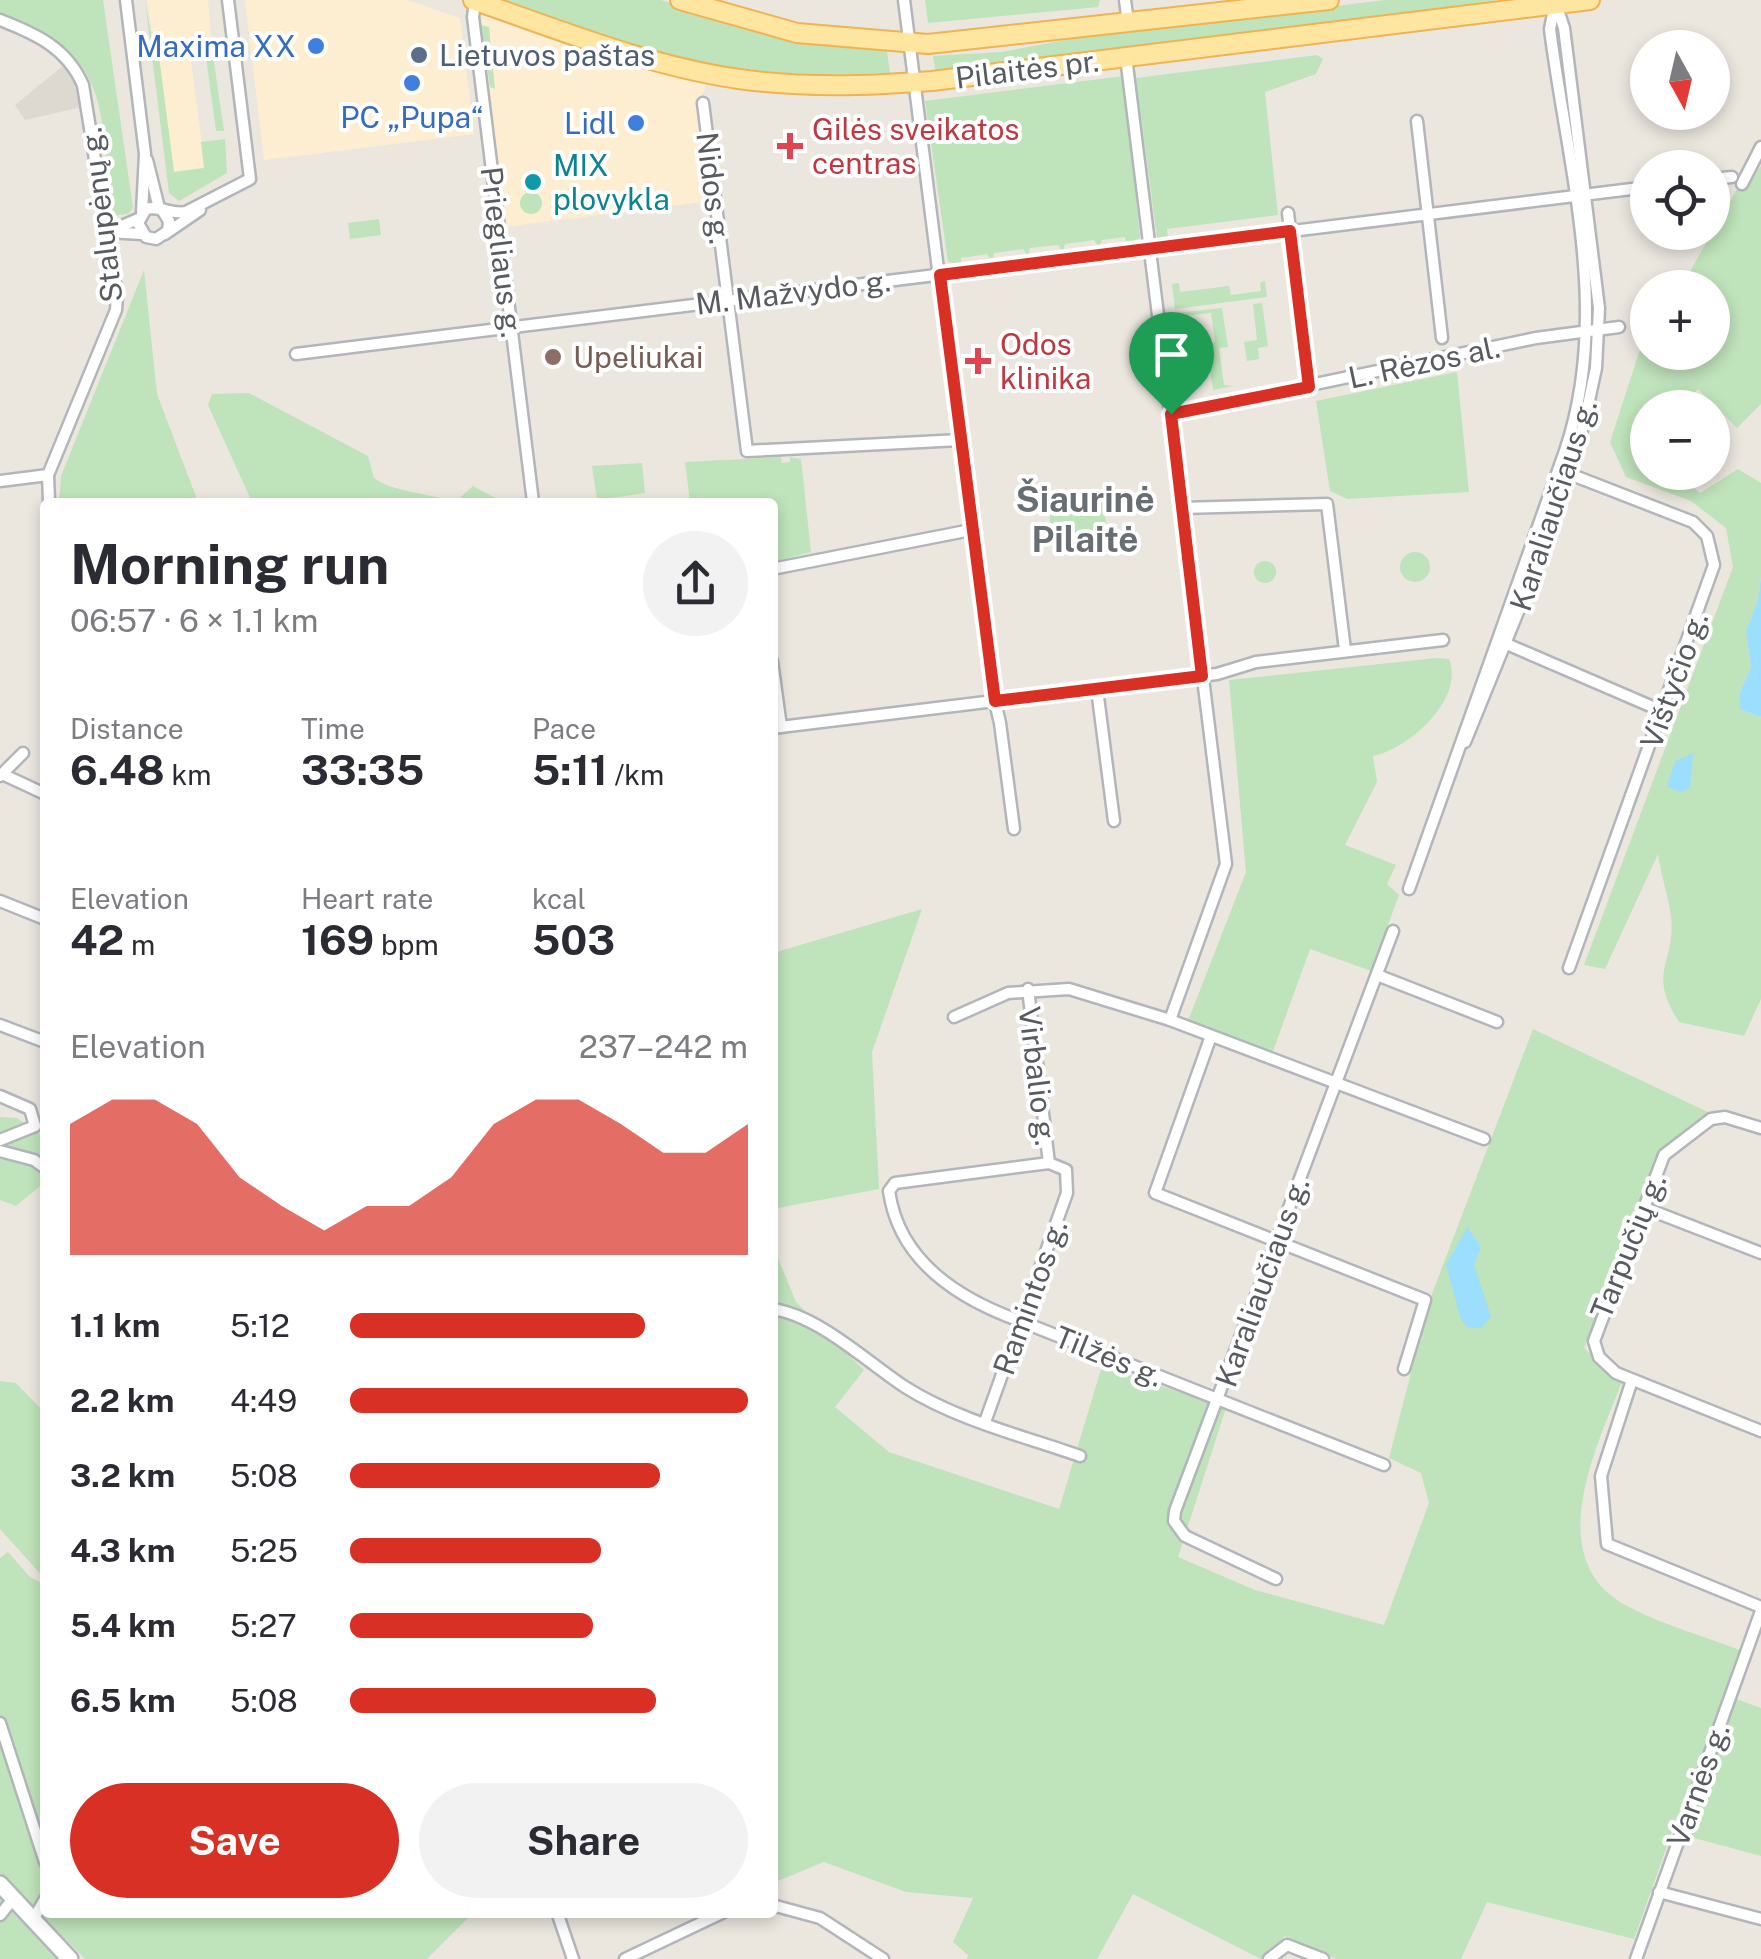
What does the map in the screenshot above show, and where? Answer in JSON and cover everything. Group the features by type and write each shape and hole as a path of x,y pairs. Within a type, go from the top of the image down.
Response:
{"main road":[{"name":"Pilaitės pr.","path":"474,0 636,56 710,74 821,86 915,82 1590,0"},
{"name":"Pilaitės pr.","path":"680,0 797,33 909,44 1329,0"},
{"path":"0,1884 70,1959"}],"street":[{"path":"126,0 145,154 160,209 169,221 165,234"},
{"path":"107,232 142,234 151,239 165,234 250,179 228,0"},
{"name":"Priegliaus g.","path":"474,0 533,498"},
{"path":"904,0 971,530 1014,830"},
{"path":"1125,0 1128,24"},
{"name":"Karaliaučiaus g.","path":"1409,889 1567,474 1589,405 1594,329 1564,28 1555,2"},
{"name":"Stalupėnų g.","path":"0,20 51,43 78,74 86,97 116,310 48,474 49,498"},
{"path":"1126,57 1226,869 1170,1020"},
{"name":"Nidos g.","path":"703,103 747,452 960,440"},
{"path":"1417,122 1442,338"},
{"path":"1730,181 1737,181 1761,147"},
{"path":"142,234 145,154"},
{"name":"M. Mažvydo g.","path":"296,354 1630,190"},
{"path":"107,232 160,209 174,214 204,206"},
{"path":"1288,213 1309,387"},
{"name":"L. Rėzos al.","path":"1171,414 1618,327"},
{"name":"Karaliaučiaus g.","path":"1502,642 1577,416 1594,329"},
{"path":"0,481 48,474"},
{"name":"Vištyčio g.","path":"1567,474 1693,522 1711,545 1712,575 1569,968"},
{"path":"1182,508 1321,501 1329,506 1345,650"},
{"path":"778,568 971,530"},
{"path":"778,727 1202,676 1345,650 1443,640"},
{"path":"1502,642 1662,711"},
{"path":"1096,688 1114,821"},
{"path":"24,753 1,775 40,792"},
{"path":"0,901 40,917"},
{"name":"Karaliaučiaus g.","path":"1276,1578 1185,1536 1174,1520 1393,931"},
{"path":"1377,975 1497,1022"},
{"path":"954,1017 988,999 1028,988 1069,990 1170,1020 1484,1139"},
{"name":"Virbalio g.","path":"1028,988 1049,1162"},
{"path":"0,1026 40,1040"},
{"path":"1211,1036 1154,1193 1426,1300 1404,1370"},
{"path":"0,1096 30,1108 40,1126 0,1140"},
{"name":"Tarpučių g.","path":"1632,1380 1606,1366 1599,1357 1594,1333 1664,1154 1699,1127 1725,1117 1761,1128"},
{"path":"0,1151 40,1164"},
{"name":"Ramintos g.","path":"985,1422 1067,1193 1066,1170 1049,1162"},
{"name":"Tilžės g.","path":"1049,1162 891,1187 892,1208 906,1241 948,1287 976,1305 1384,1465"},
{"path":"1645,1208 1761,1253"},
{"path":"778,1310 802,1316 827,1335 869,1357 905,1387 985,1422 1080,1456"},
{"path":"1761,1431 1632,1380 1601,1476 1607,1544 1761,1609"},
{"name":"Varnės g.","path":"1636,1959 1761,1609"},
{"path":"0,1723 40,1847"},
{"path":"1659,1892 1761,1919"},
{"path":"0,1915 12,1899"},
{"path":"32,1920 40,1906"},
{"path":"778,1907 820,1918 882,1959"},
{"path":"560,1918 573,1959"},
{"path":"625,1959 711,1918"},
{"path":"1269,1959 1287,1944 1323,1959"}],"shaded area":[{"path":"147,0 208,0 212,49 190,53 205,168 174,172"},
{"path":"245,0 407,0 460,18 474,134 264,160"},
{"path":"494,14 708,80 699,103 711,201 505,227 479,27 484,16"},
{"path":"64,65 75,79 82,107 25,120 15,105"}],"green space":[{"path":"0,0 103,0 133,208 128,214 113,216 101,116 83,68 65,48 38,30 0,14"},
{"path":"145,0 155,56 159,56 174,172 204,168 201,142 225,139 227,173 179,201 169,193"},
{"path":"496,0 661,0 770,33 887,51 890,73 782,76 699,65"},
{"path":"925,0 1100,0 1098,7 928,23"},
{"path":"1385,0 1496,0 1401,16 936,74 933,56 1002,52 1087,36"},
{"path":"481,25 489,27 495,89 490,87"},
{"path":"212,49 224,131 216,131 205,50"},
{"path":"1317,55 1323,59 1316,74 1265,92 1278,215 1167,229 1168,238 1157,238 1136,78"},
{"path":"1124,76 1140,238 1126,244 1125,237 1102,240 1099,247 1094,240 1065,244 1063,252 1058,245 1030,248 1028,256 1023,249 994,253 992,261 987,254 961,258 961,264 948,262 925,101"},
{"path":"1761,166 1761,404 1737,428 1730,421 1730,390 1630,390 1630,478 1626,477 1610,442 1633,370 1730,370 1730,270 1691,270 1702,250 1730,250 1730,201 1737,189 1744,190"},
{"path":"531,192 539,195 539,211 531,214 523,211 520,203 523,195"},
{"path":"379,219 381,235 350,239 348,223"},
{"path":"144,270 157,394 196,498 59,498 61,476"},
{"path":"1265,281 1267,297 1175,309 1172,284 1179,283 1180,292 1229,286 1231,295 1261,291 1260,282"},
{"path":"1262,303 1268,346 1258,348 1259,359 1247,361 1244,342 1257,340 1253,304"},
{"path":"1222,308 1228,347 1219,348 1224,385 1233,386 1213,390 1206,344 1215,342 1211,313 1183,316 1184,327 1178,328 1176,313"},
{"path":"1457,372 1469,492 1347,499 1330,491 1316,401"},
{"path":"249,393 368,456 374,478 382,483 439,498 250,498 208,405 212,394"},
{"path":"781,457 782,463 790,462 790,457 801,459 811,552 778,561 778,498 690,498 685,462"},
{"path":"642,463 645,493 597,498 592,466"},
{"path":"1738,469 1761,483 1761,576 1758,600 1746,631 1751,667 1740,692 1739,709 1761,717 1761,999 1744,1036 1679,1022 1669,1005 1663,979 1671,916 1658,854 1605,969 1584,965 1733,567 1726,528 1691,501 1661,490 1730,490 1730,474"},
{"path":"473,486 496,498 460,498"},
{"path":"1095,496 1102,500 1107,528 1075,535 1050,522 1050,504 1056,500"},
{"path":"1415,552 1426,556 1430,567 1426,578 1415,582 1404,578 1400,567 1404,556"},
{"path":"1261,561 1269,561 1276,572 1269,583 1261,583 1254,576 1254,568"},
{"path":"1449,659 1449,690 1417,733 1373,756 1377,782 1345,845 1396,865 1387,884 1399,895 1371,971 1310,949 1272,1054 1188,1021 1246,872 1229,680"},
{"path":"922,909 872,1052 879,1189 778,1208 778,952"},
{"path":"1533,1029 1712,1114 1660,1154 1584,1348 1622,1382 1590,1469 1582,1501 1581,1532 1586,1561 1601,1586 1627,1606 1750,1654 1736,1699 1761,1708 1761,1856 1672,1832 1634,1939 1487,1902 1461,1959 1336,1959 1285,1936 1261,1959 1133,1894 1097,1959 967,1959 968,1955 953,1942 973,1898 906,1892 824,1862 778,1881 778,1258 796,1302 864,1370 835,1407 889,1452 1059,1509 1102,1366 1226,1408 1178,1557 1255,1590 1384,1625 1429,1503 1421,1473 1389,1458 1430,1299"},
{"path":"0,1117 17,1118 40,1134 40,1186 16,1206 0,1200"},
{"path":"0,1381 16,1383 40,1408 40,1573 0,1529"},
{"path":"8,1552 30,1577 40,1582 40,1913 0,1873 0,1558"},
{"path":"0,1897 58,1959 0,1959"},
{"path":"44,1918 468,1918 427,1959 85,1959"}],"water":[{"path":"1761,576 1761,717 1739,709 1740,692 1751,667 1746,631 1758,600"},
{"path":"1693,753 1690,787 1682,792 1667,787 1675,761"},
{"path":"1467,1227 1481,1247 1474,1265 1491,1317 1481,1328 1467,1327 1461,1320 1446,1265"}],"place":[{"name":"Maxima XX","path":"316,46"},
{"name":"Lietuvos paštas","path":"419,55"},
{"name":"PC „Pupa“","path":"412,83"},
{"name":"Lidl","path":"636,123"},
{"name":"Gilės sveikatos centras","path":"790,146"},
{"name":"MIX plovykla","path":"533,182"},
{"name":"Upeliukai","path":"553,357"},
{"name":"Odos klinika","path":"978,361"}],"district":[{"name":"Šiaurinė Pilaitė","path":"1085,519"}],"route":[{"path":"1290,231 1309,387 1171,414 1202,676 995,701 940,275 1290,231"}]}
